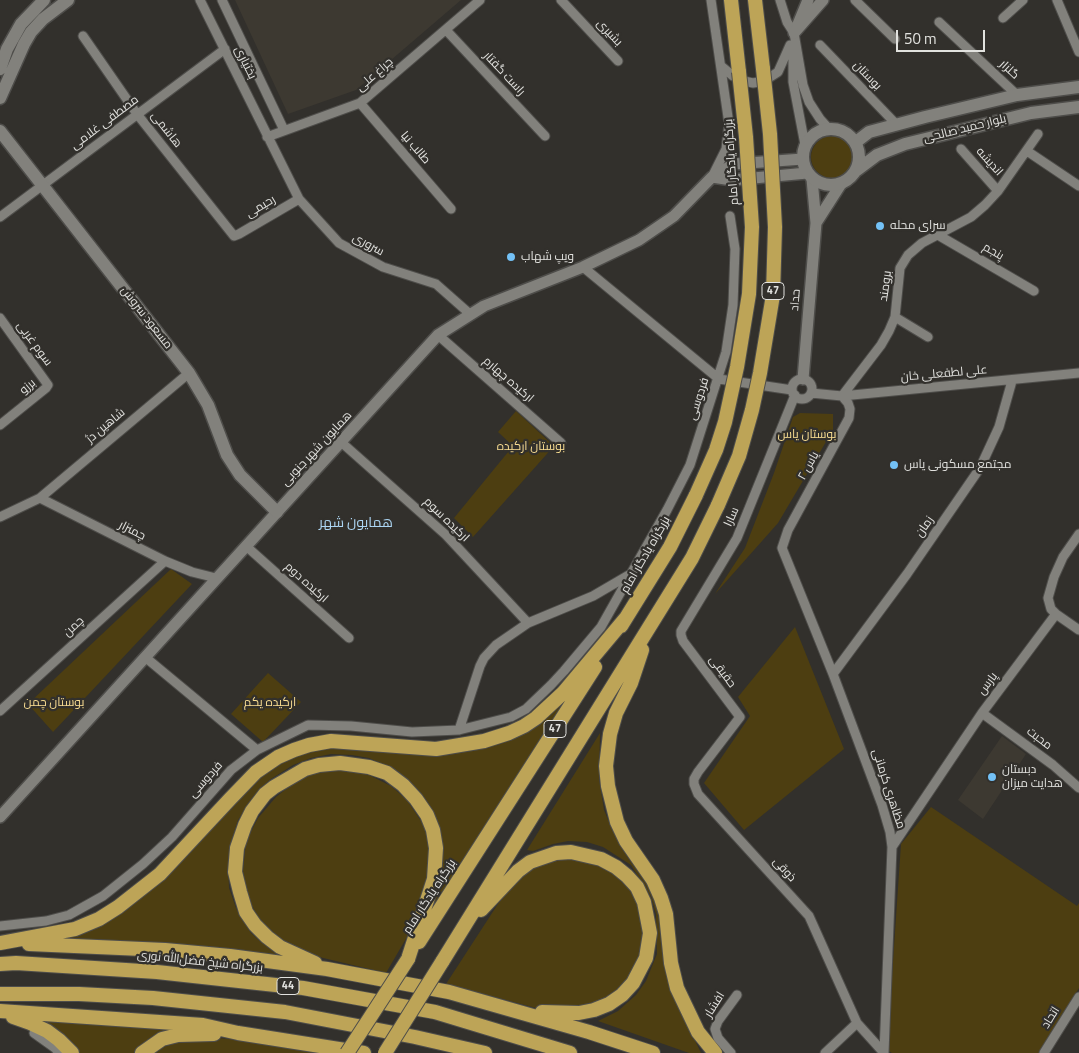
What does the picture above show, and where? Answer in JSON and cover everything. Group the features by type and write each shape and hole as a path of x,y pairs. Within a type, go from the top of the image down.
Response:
{"highway":[{"name":"بزرگراه یادگار امام","path":"347,1053 670,547 716,450 726,422 749,294 752,227 746,137 731,0"},
{"name":"47","path":"385,1053 692,558 739,456 760,373 773,295 776,227 770,134 755,0"},
{"path":"0,944 74,929 99,919 118,907 160,874 256,772 278,757 294,750 331,741 436,749 484,741 524,726 536,718 562,693 625,619"},
{"path":"649,628 631,682 616,714 610,734 606,766 608,786 617,822 626,841 662,898 666,914 671,963 677,988 698,1032 715,1053"},
{"path":"326,969 280,947 255,925 246,912 236,872 237,848 245,825 265,794 294,774 319,765 355,764 387,774 409,792 427,816 433,830 436,864 429,898 408,959"},
{"path":"462,931 518,871 530,862 556,853 571,852 601,859 616,866 637,887 649,918 649,947 638,975 622,996 609,1004 579,1013 515,1011"},
{"path":"0,944 165,950 230,956 326,969 449,992 589,1032 653,1053"},
{"name":"بزرگراه شیخ فضل‌الله نوری","path":"0,964 16,963 157,972 302,988 435,1012 570,1053"},
{"name":"44","path":"0,994 79,994 153,998 286,1012 485,1053"},
{"path":"0,1012 203,1025 238,1033 364,1053"},
{"path":"0,1012 47,1031 72,1053"},
{"path":"142,1053 162,1039 178,1035 238,1033"}],"main road":[{"path":"0,98 31,32 43,19 68,0"},
{"path":"0,69 7,49 21,24 42,2"},
{"name":"بلوار حمید صالحی","path":"856,142 869,132 896,124 1017,95 1079,88"},
{"name":"بلوار حمید صالحی","path":"857,170 877,155 905,144 1031,113 1079,107"},
{"path":"829,129 844,132 856,142 860,155 857,170 853,176 840,184 826,185 810,176 803,159 806,145 815,133 829,129"},
{"name":"مسعود سروش","path":"0,131 189,373 208,405 227,454 240,475 277,512"}],"street":[{"name":"بختیاری","path":"200,0 267,137"},
{"name":"بختیاری","path":"222,0 284,130"},
{"name":"چراغ‌ علی","path":"267,137 360,103 480,0"},
{"name":"بشیری","path":"561,0 618,61"},
{"path":"711,0 729,124 726,149 712,177 732,180 810,176"},
{"path":"780,0 787,22 794,33 803,85 809,102 829,129"},
{"path":"721,66 733,76 753,83 764,82 778,72 786,57 808,0"},
{"path":"806,145 793,82 794,33 824,0"},
{"path":"855,0 895,40"},
{"path":"1003,18 1023,0"},
{"path":"1057,0 1078,48"},
{"name":"گلزار","path":"940,22 1017,95"},
{"name":"راست گفتار","path":"446,30 545,136"},
{"name":"هاشمی","path":"83,36 137,114 234,236"},
{"name":"بوستان","path":"820,45 896,124"},
{"name":"مصطفی غلامی","path":"0,217 225,49"},
{"name":"طالب‌ نیا","path":"360,103 451,209"},
{"name":"برومند","path":"842,396 881,345 895,318 897,286 902,264 913,250 922,243 971,217 998,191 1038,134"},
{"name":"سروری","path":"267,137 299,198 339,243 383,267 436,284 470,314"},
{"name":"اندیشه","path":"961,149 998,191"},
{"path":"1027,151 1079,186"},
{"name":"همایون‌ شهر جنوبی","path":"0,817 438,335 484,306 583,267 655,230 674,216 712,177 734,164 803,159"},
{"name":"حداد","path":"803,379 816,223 810,176"},
{"path":"816,223 840,184"},
{"name":"رحیمی","path":"234,236 299,198"},
{"name":"فردوسی","path":"0,926 46,921 69,915 103,896 144,864 172,837 231,770 256,750 308,725 351,726 412,732 459,730 511,717 526,709 564,671 601,627 667,510 690,465 719,379 734,305 735,249 730,216"},
{"name":"پنجم","path":"938,235 1034,291"},
{"path":"583,267 719,379 794,393 804,399 812,393 811,384 808,380 803,379 795,381 794,393"},
{"name":"سوم غربی","path":"0,318 48,385"},
{"path":"895,318 928,337"},
{"name":"ارکیده چهارم","path":"438,335 561,443"},
{"name":"شاهین دژ","path":"0,517 40,498 189,373"},
{"name":"علی لطفعلی خان","path":"812,393 842,396 1079,373"},
{"name":"زمان","path":"833,674 907,574 980,468 999,427 1012,381"},
{"name":"برزو","path":"1,422 48,385"},
{"name":"سارا","path":"684,641 680,635 681,631 737,538 794,393"},
{"name":"یاس ۲","path":"782,548 788,530 849,418 850,409 842,396"},
{"name":"ارکیده سوم","path":"342,442 446,535 528,623"},
{"name":"چمنزار","path":"40,498 165,561 192,572 216,578"},
{"path":"1079,534 1062,557 1048,593 1051,609 1079,630"},
{"name":"ارکیده دوم","path":"246,546 349,638"},
{"name":"مظاهری کرمانی","path":"782,548 833,674 882,805 892,847 884,1053"},
{"name":"چمن","path":"0,711 165,561"},
{"path":"459,730 484,658 496,645 528,623 592,596 630,575"},
{"name":"پارس","path":"892,847 982,712 1056,614"},
{"name":"حقیقی","path":"684,641 740,717"},
{"path":"145,657 256,750"},
{"name":"محبت","path":"982,712 1053,765 1079,788"},
{"name":"ذوقی","path":"740,717 694,778 695,790 809,916 857,1023 884,1053"},
{"name":"افشار","path":"731,1053 718,1038 716,1029 718,1021 736,995"},
{"name":"اتحاد","path":"1044,1053 1079,997"},
{"path":"825,1053 857,1023"},
{"path":"34,1033 59,1053"}],"shaded area":[{"path":"235,0 461,0 356,90 288,114"},
{"name":"دبستان هدایت میزان","path":"1002,736 1026,754 983,819 958,800"}],"green space":[{"path":"836,136 844,139 850,145 853,157 850,169 844,175 828,178 820,175 814,169 811,153 814,145 820,139"},
{"name":"بوستان ارکیده","path":"516,411 554,446 473,537 454,518 513,446 498,432"},
{"name":"بوستان یاس","path":"800,413 833,414 833,430 778,523 715,594 745,548 793,417"},
{"name":"بوستان چمن","path":"171,569 192,584 53,732 28,704"},
{"path":"795,627 844,749 744,830 704,783 750,716 738,697"},
{"name":"ارکیده یکم","path":"268,673 301,702 263,742 231,714"},
{"path":"572,690 424,925 435,818 424,797 414,786 390,768 369,758 331,754 311,758 293,765 271,779 260,789 238,820 232,839 228,864 229,888 236,908 251,933 277,952 304,962 31,942 99,925 243,791 272,768 302,753 342,746 448,754 471,751 501,742"},
{"path":"600,733 599,779 604,810 627,856 654,892 691,1032 701,1053 689,1053 598,1021 618,1011 636,995 646,981 657,954 656,914 651,897 631,865 603,847 587,842 568,841 533,851 527,850"},
{"path":"329,770 369,775 391,786 407,800 425,827 429,839 431,870 418,918 386,973 315,956 284,942 270,932 259,919 251,904 246,888 243,871 246,841 258,818 276,797 296,781 311,774"},
{"path":"931,807 1077,906 1079,903 1079,988 1039,1053 892,1053 887,1050 901,844"},
{"path":"580,858 613,871 629,885 641,908 644,926 639,960 631,976 618,990 605,1000 585,1008 554,1009 536,1008 446,984 507,890 520,876 536,865 557,859"},
{"path":"28,1018 204,1029 164,1033 150,1039 134,1053 80,1053 73,1044 54,1029"},
{"path":"218,1038 332,1053 151,1053 169,1043 186,1039"}],"place":[{"name":"سرای محله","path":"880,226"},
{"name":"ویپ شهاب","path":"511,257"},
{"name":"مجتمع مسکونی یاس","path":"894,465"},
{"name":"دبستان هدایت میزان","path":"992,777"}],"district":[{"name":"همایون شهر","path":"356,524"}]}
